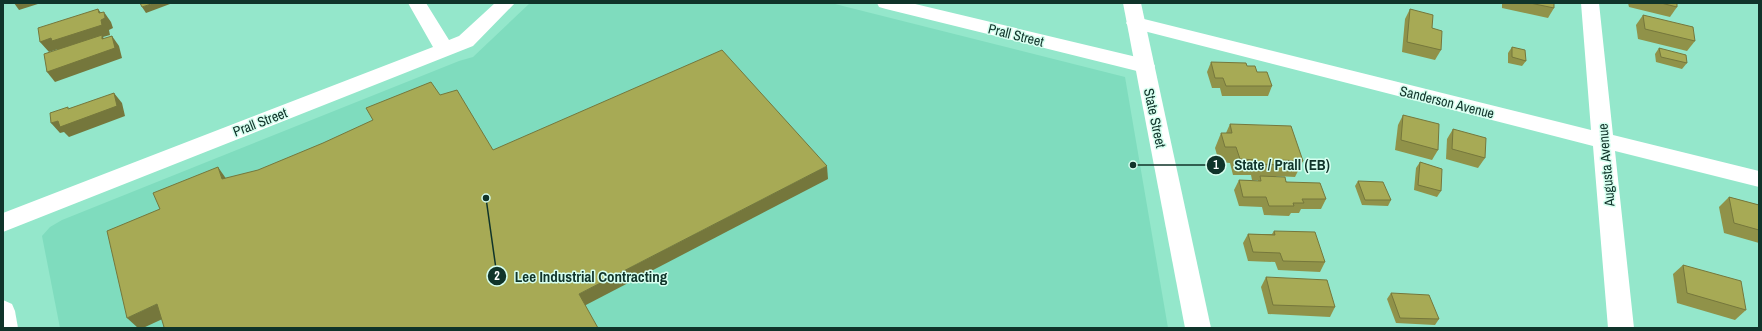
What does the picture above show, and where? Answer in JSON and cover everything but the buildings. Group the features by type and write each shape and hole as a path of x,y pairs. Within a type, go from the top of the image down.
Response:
{"main road":[{"path":"417,3 444,49"},
{"name":"Prall Street","path":"3,223 466,41 506,3"},
{"name":"Prall Street","path":"886,3 1145,66"},
{"name":"Augusta Avenue","path":"1590,3 1621,328"},
{"name":"State Street","path":"1134,13 1198,328"},
{"name":"Sanderson Avenue","path":"1134,13 1357,80 1759,179"},
{"path":"3,310 5,328"}],"shaded area":[{"path":"530,3 831,3 1125,77 1168,328 60,328 42,236 50,227 62,220 459,61 473,57"}],"place":[{"name":"State / Prall (EB)","path":"1133,165"},
{"name":"Lee Industrial Contracting","path":"486,198"}]}
